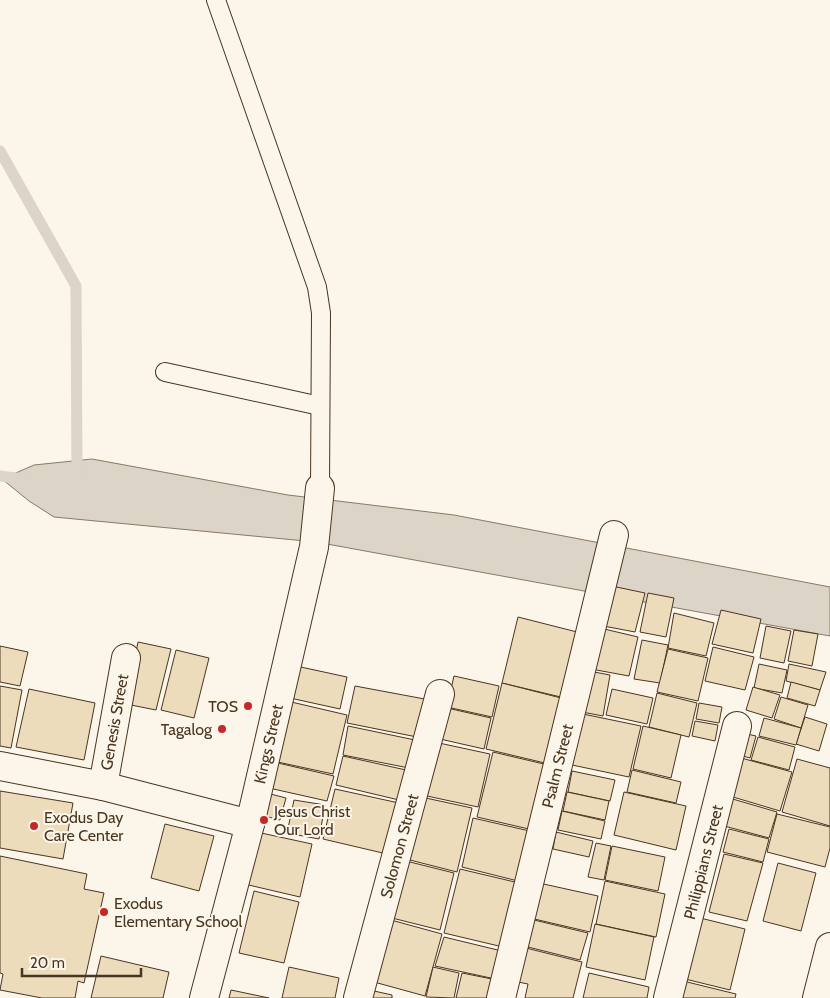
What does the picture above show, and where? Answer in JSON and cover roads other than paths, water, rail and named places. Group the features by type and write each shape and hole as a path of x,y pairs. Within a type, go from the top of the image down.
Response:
{"street":[{"name":"Kings Street","path":"204,998 250,824 314,547 319,493"},
{"name":"Psalm Street","path":"502,998 613,540"},
{"name":"Genesis Street","path":"103,786 126,658"},
{"name":"Solomon Street","path":"358,998 440,694"},
{"name":"Philippians Street","path":"668,998 737,726"},
{"path":"0,766 103,786 250,824"},
{"path":"817,998 830,947"}],"lane":[{"path":"216,0 317,288 321,314 319,493"},
{"path":"165,372 320,406"}],"waterway":[{"path":"0,151 76,286 77,476"},
{"path":"0,476 23,479"}],"place":[{"name":"TOS","path":"248,706"},
{"name":"Tagalog","path":"222,729"},
{"name":"Jesus Christ Our Lord","path":"264,820"},
{"name":"Exodus Day Care Center","path":"34,826"},
{"name":"Exodus Elementary School","path":"104,912"}]}
